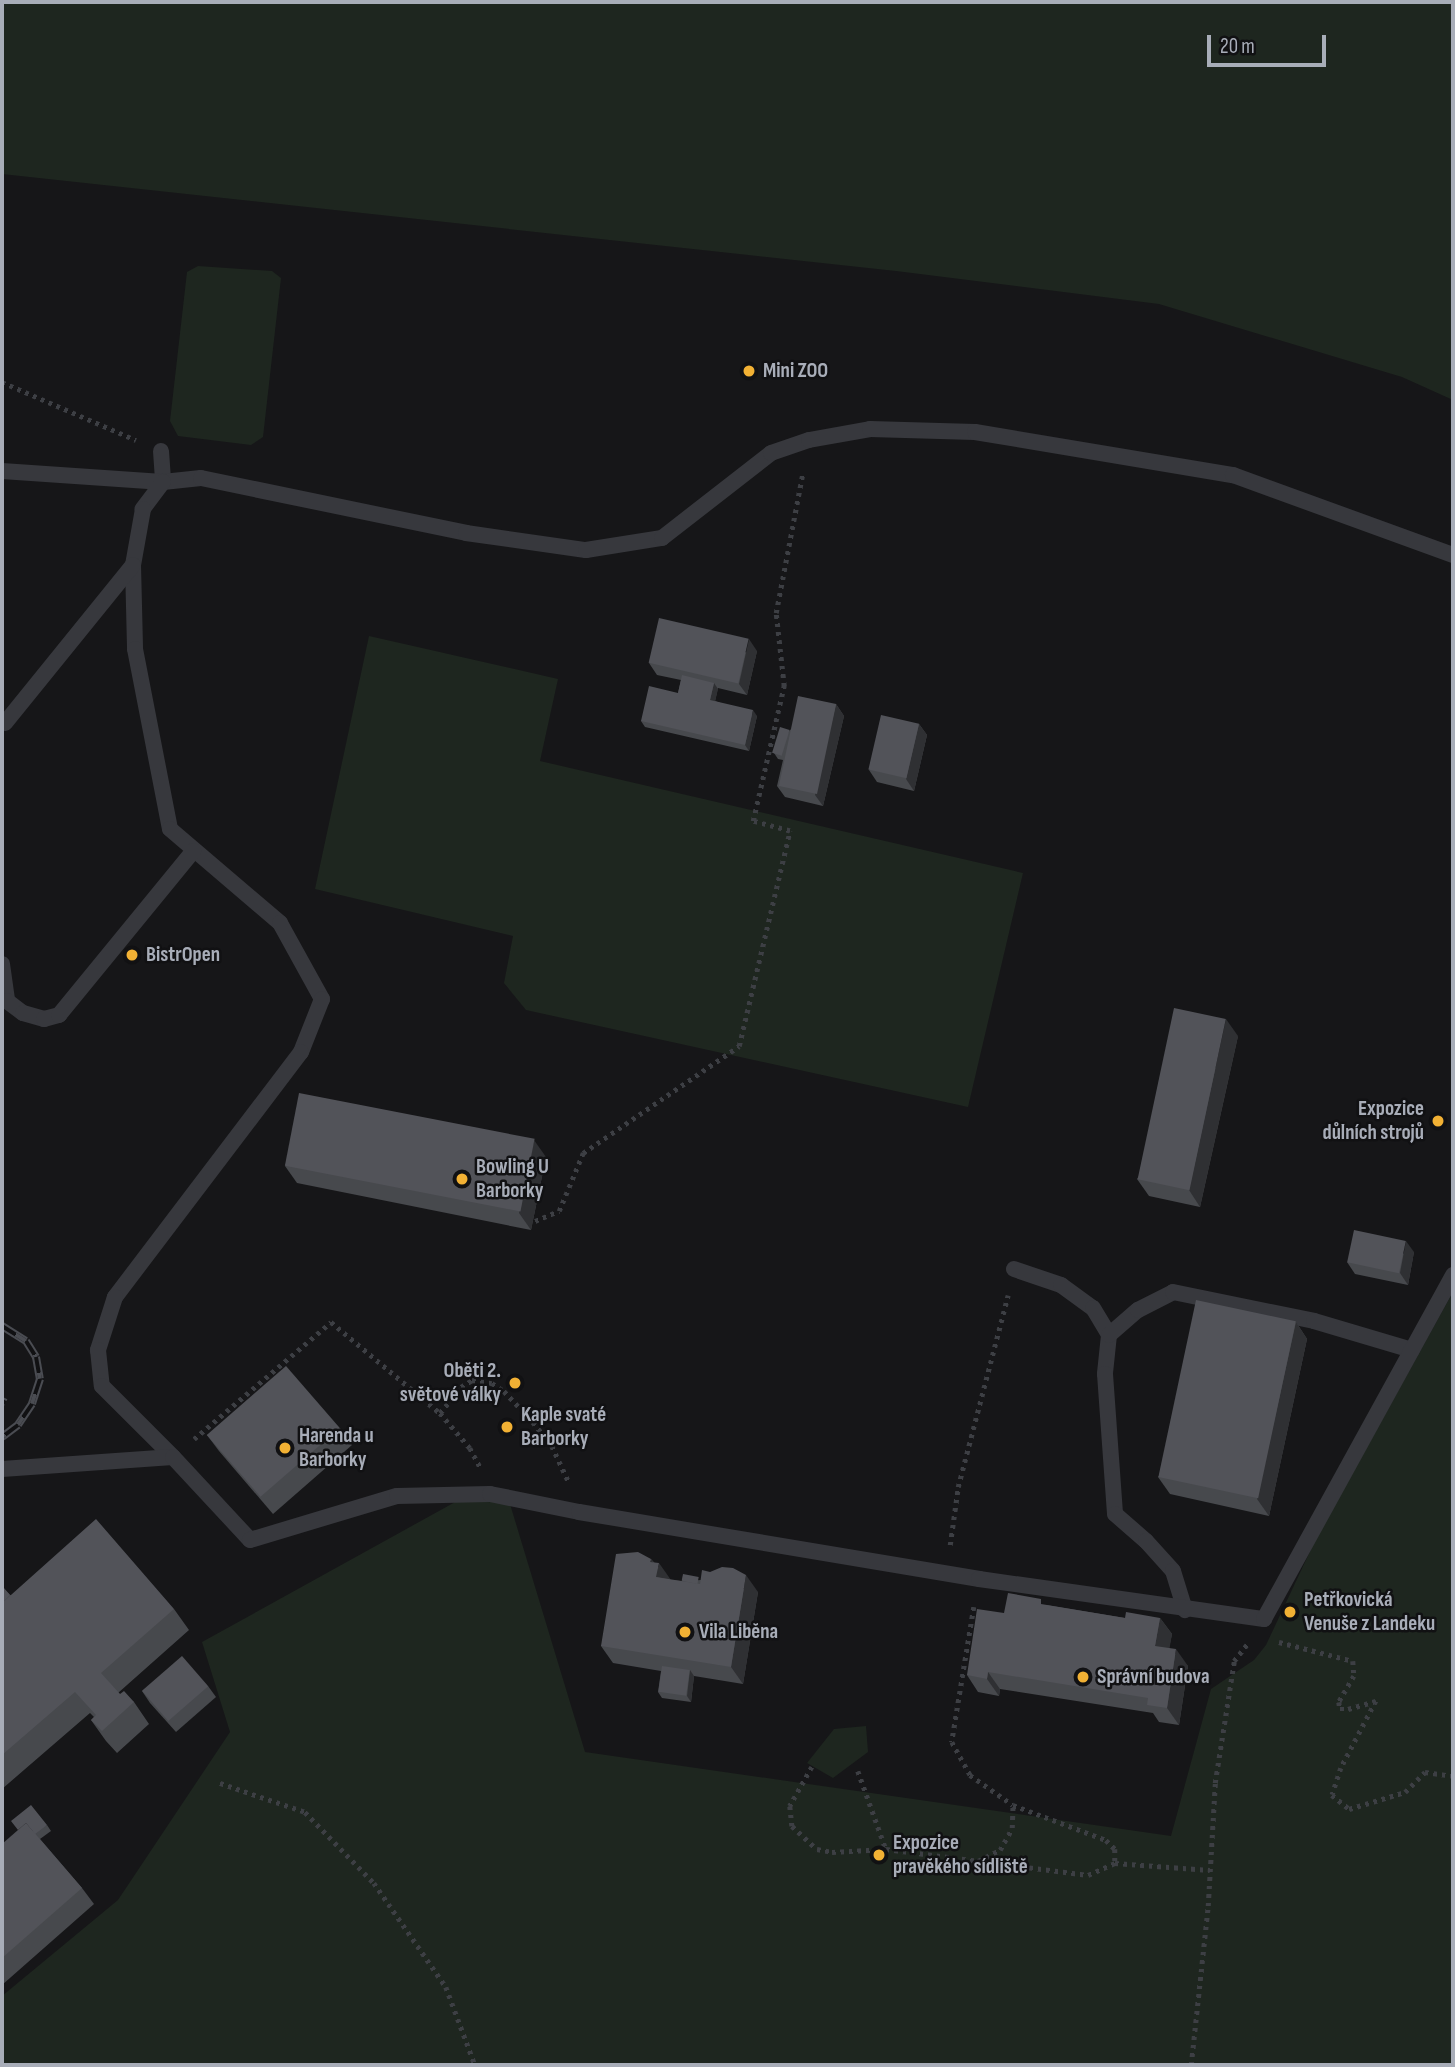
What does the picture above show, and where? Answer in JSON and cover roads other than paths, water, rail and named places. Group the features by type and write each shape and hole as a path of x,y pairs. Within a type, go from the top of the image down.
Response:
{"lane":[{"path":"2,471 163,482 201,478 466,533 586,550 662,538 771,453 809,440 870,429 975,432 1233,475 1453,555"},
{"path":"161,451 163,482 143,509 133,565 135,649 170,829 192,851 280,923 321,999 302,1052 115,1297 98,1350 102,1387 173,1457 250,1540 397,1496 490,1494 579,1513 979,1579 1264,1619 1453,1275"},
{"path":"5,723 133,565"},
{"path":"2,964 6,1001 23,1013 44,1019 59,1015 192,851"},
{"path":"1014,1269 1061,1286 1093,1308 1109,1335 1105,1374 1115,1514 1146,1541 1174,1572 1185,1610"},
{"path":"1109,1335 1138,1310 1173,1292 1314,1321 1412,1350"},
{"path":"2,1469 173,1457"}],"railway":[{"path":"2,1326 26,1341 36,1357 40,1379 32,1404 18,1425 2,1437"},
{"path":"2,1401 6,1403"}],"place":[{"name":"Mini ZOO","path":"749,371"},
{"name":"BistrOpen","path":"132,955"},
{"name":"Expozice důlních strojů","path":"1438,1121"},
{"name":"Bowling U Barborky","path":"462,1179"},
{"name":"Oběti 2. světové války","path":"515,1383"},
{"name":"Kaple svaté Barborky","path":"507,1427"},
{"name":"Harenda u Barborky","path":"285,1448"},
{"name":"Petřkovická Venuše z Landeku","path":"1290,1612"},
{"name":"Vila Liběna","path":"685,1632"},
{"name":"Správní budova","path":"1083,1677"},
{"name":"Expozice pravěkého sídliště","path":"879,1855"}]}
